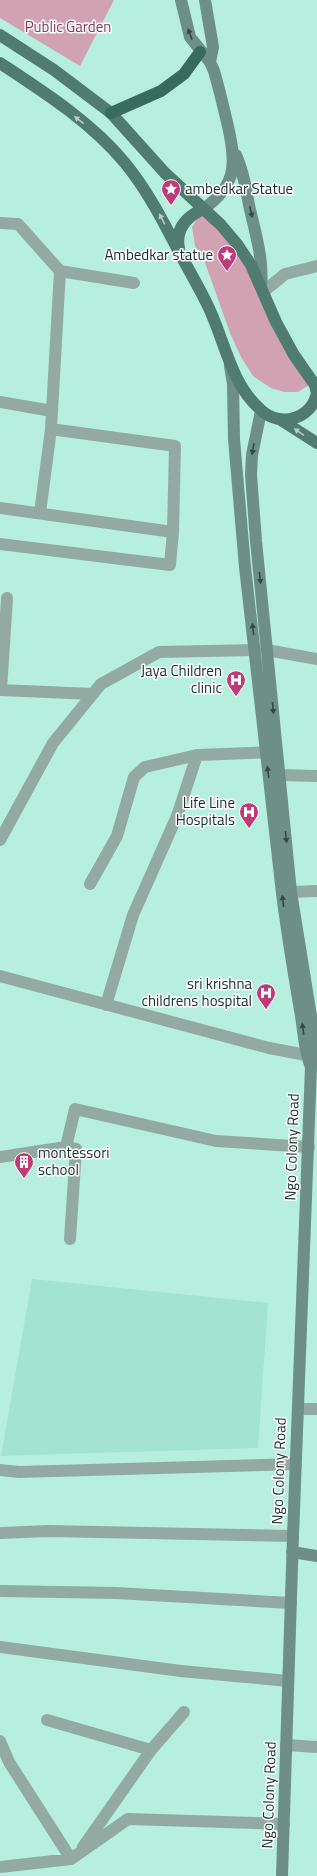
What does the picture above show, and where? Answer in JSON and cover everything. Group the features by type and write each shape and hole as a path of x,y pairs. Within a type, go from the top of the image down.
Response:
{"highway":[{"path":"111,113 161,91 184,74 200,52"}],"main road":[{"path":"0,35 54,70 111,113 165,173 221,225 237,244 251,265 276,322 294,355 317,389 316,401 311,408 294,418 282,420"},
{"path":"0,63 44,91 83,123 124,162 147,192 209,308 230,366 241,387 261,411 273,418 282,420 317,443"},
{"path":"180,254 178,240 181,226 190,215 203,209"}],"street":[{"path":"181,0 190,37 200,52 210,62 218,87 233,148 242,174 255,233 262,274 262,290"},
{"path":"205,0 213,47 210,62"},
{"path":"203,209 215,201 224,190 231,177 234,163 233,148"},
{"path":"0,223 18,224 60,271 134,283"},
{"path":"262,290 285,274 317,266"},
{"path":"40,513 51,429 60,271"},
{"path":"230,366 233,384 234,439 245,567 261,650"},
{"path":"0,402 52,411"},
{"path":"261,411 252,455 251,475 261,650 272,752 288,946 304,1031 312,1059"},
{"path":"0,544 170,565 173,532 175,446 51,429"},
{"path":"0,508 173,532"},
{"path":"7,598 0,690 93,694"},
{"path":"0,840 53,743 101,684 158,652 261,650 317,659"},
{"path":"90,884 117,836 134,777 145,767 197,755 272,752"},
{"path":"272,752 279,775 291,892 311,1013 312,1059"},
{"path":"106,1005 133,914 177,816 197,755"},
{"path":"279,775 317,776"},
{"path":"291,892 317,891"},
{"path":"0,976 312,1059"},
{"name":"Ngo Colony Road","path":"282,1876 292,1552 312,1059"},
{"path":"66,1146 75,1109 216,1141 309,1147"},
{"path":"0,1157 66,1146 76,1149 70,1238"},
{"path":"298,1409 317,1409"},
{"path":"0,1470 19,1472 296,1464"},
{"path":"0,1533 49,1531 293,1536"},
{"path":"292,1552 317,1556"},
{"path":"0,1591 116,1593 291,1603"},
{"path":"0,1647 181,1671 288,1681"},
{"path":"74,1857 151,1750 184,1712"},
{"path":"47,1720 151,1750"},
{"path":"0,1741 4,1764 74,1857"},
{"path":"286,1745 317,1747"},
{"path":"0,1867 74,1857 128,1819 284,1824"}],"shaded area":[{"path":"32,1279 268,1303 258,1448 1,1456"}],"green space":[{"name":"Public Garden","path":"0,0 114,0 80,66 0,18"},
{"path":"199,216 205,216 238,251 309,385 298,392 284,392 271,388 253,376 241,357 230,333 203,257 195,246 192,227"}],"place":[{"name":"ambedkar Statue","path":"171,206"},
{"name":"Ambedkar statue","path":"227,272"},
{"name":"Jaya Children clinic","path":"236,697"},
{"name":"Life Line Hospitals","path":"249,829"},
{"name":"sri krishna childrens hospital","path":"266,1010"},
{"name":"montessori school","path":"24,1179"}]}
